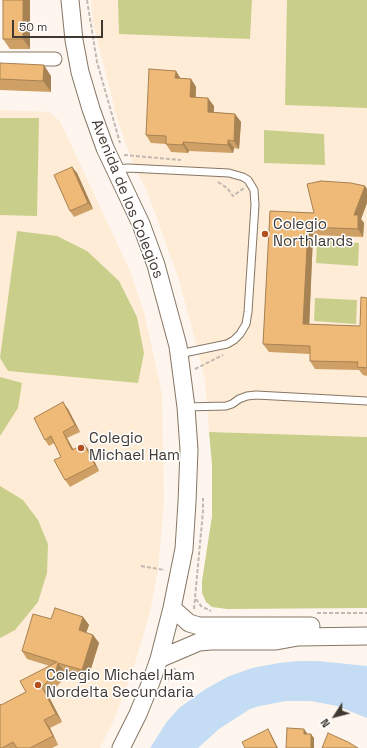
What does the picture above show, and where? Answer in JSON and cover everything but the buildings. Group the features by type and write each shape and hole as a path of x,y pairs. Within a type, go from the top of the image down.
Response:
{"street":[{"name":"Avenida de los Colegios","path":"70,0 74,40 80,72 99,132 122,168 186,353 186,407 189,450 184,549 172,608 159,659 138,714 121,748"},
{"path":"0,59 55,59"},
{"path":"172,608 190,623 199,626 367,625"},
{"path":"159,659 184,647 199,642 276,641 298,637 367,636"}],"lane":[{"path":"122,168 229,173 243,177 251,184 254,190 255,205 246,324 234,340 220,346 186,353"},
{"path":"186,407 226,406 232,404 239,398 256,395 367,401"}],"path":[{"path":"87,0 97,62 121,146"},
{"path":"122,150 124,155 122,168"},
{"path":"124,155 184,160"},
{"path":"211,181 218,182 227,188 233,196 251,184"},
{"path":"186,353 195,369 196,374"},
{"path":"195,369 223,355"},
{"path":"190,623 195,608 203,495"},
{"path":"165,684 184,647"}],"shaded area":[{"name":"Colegio Northlands","path":"91,0 367,0 367,437 209,432 205,380 195,339 178,277 147,191 133,164 117,118 93,22"},
{"name":"Colegio Michael Ham","path":"0,110 49,112 60,121 130,271 144,312 162,394 164,503 158,570 150,612 133,670 113,722 100,748 0,748"}],"green space":[{"path":"118,0 252,0 250,39 119,34"},
{"path":"287,0 367,0 367,108 285,105"},
{"path":"0,118 39,118 37,216 0,215"},
{"path":"264,130 324,134 325,165 264,163"},
{"path":"17,231 57,236 87,251 119,281 137,317 144,353 138,383 8,371 0,358"},
{"path":"317,240 359,243 358,266 316,263"},
{"path":"315,298 357,300 356,324 314,321"},
{"path":"0,377 22,383 18,408 0,436"},
{"path":"209,432 367,437 367,608 227,609 212,607 206,602 202,593 202,581 212,516 212,465"},
{"path":"0,486 23,500 38,520 48,544 47,573 38,602 15,630 0,638"}],"water":[{"path":"298,661 318,661 367,666 367,718 337,706 310,701 286,701 250,709 219,729 198,748 150,748 166,723 179,708 204,690 227,677 252,668"}],"place":[{"name":"Colegio Northlands","path":"265,234"},
{"name":"Colegio Michael Ham","path":"81,448"},
{"name":"Colegio Michael Ham Nordelta Secundaria","path":"38,685"}]}
